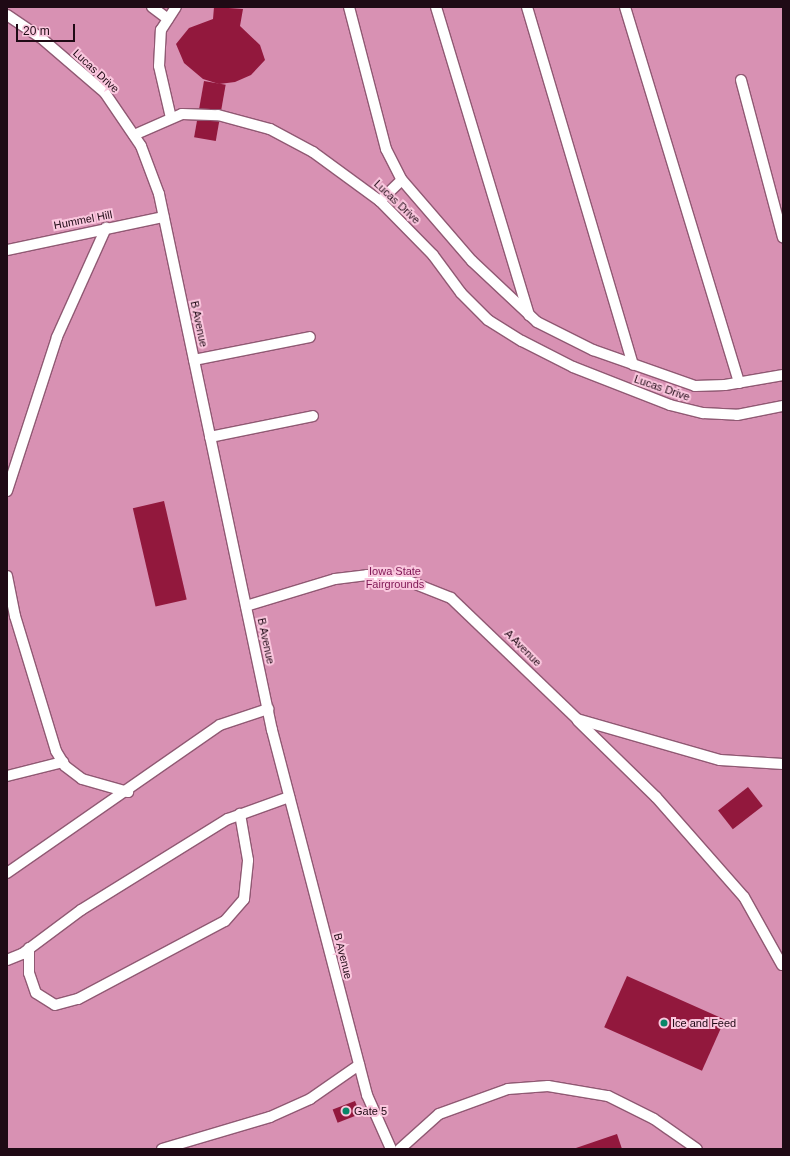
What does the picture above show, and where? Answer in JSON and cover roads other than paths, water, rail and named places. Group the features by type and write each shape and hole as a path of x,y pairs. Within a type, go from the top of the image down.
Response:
{"lane":[{"path":"152,7 168,19"},
{"path":"171,118 159,66 161,30 176,7"},
{"path":"348,7 386,149 402,180 472,261 529,315 593,350 695,386 739,383 783,375"},
{"path":"436,7 529,315"},
{"path":"527,7 634,365"},
{"path":"625,7 739,383"},
{"name":"Lucas Drive","path":"7,15 40,37 105,93 134,135 182,114 218,115 270,129 313,152 380,201 433,255 461,293 488,320 522,341 573,367 670,405 703,413 737,415 783,406"},
{"path":"741,80 783,238"},
{"name":"B Avenue","path":"134,135 159,194 268,709 289,797 367,1095 391,1149"},
{"path":"380,201 402,180"},
{"name":"Hummel Hill","path":"7,250 164,217"},
{"path":"7,491 57,337 106,228"},
{"path":"194,360 310,337"},
{"path":"210,437 313,416"},
{"name":"A Avenue","path":"246,606 335,579 366,574 398,577 428,586 451,598 488,630 577,719 720,760 783,764"},
{"path":"7,576 15,616 56,751 62,762 82,779 128,792"},
{"path":"7,873 128,792 220,725 268,709"},
{"path":"577,719 656,798 744,897 782,965"},
{"path":"7,776 62,762"},
{"path":"7,960 29,948 155,862 240,814 289,797"},
{"path":"29,948 29,973 36,993 56,1005 78,999 225,921 244,899 248,860 240,814"},
{"path":"162,1149 270,1118 310,1100 359,1065"},
{"path":"400,1149 439,1114 508,1089 548,1086 608,1096 654,1119 697,1149"}],"place":[{"name":"Ice and Feed","path":"664,1023"},
{"name":"Gate 5","path":"346,1111"}],"park label":[{"name":"Iowa State Fairgrounds","path":"395,578"}]}
